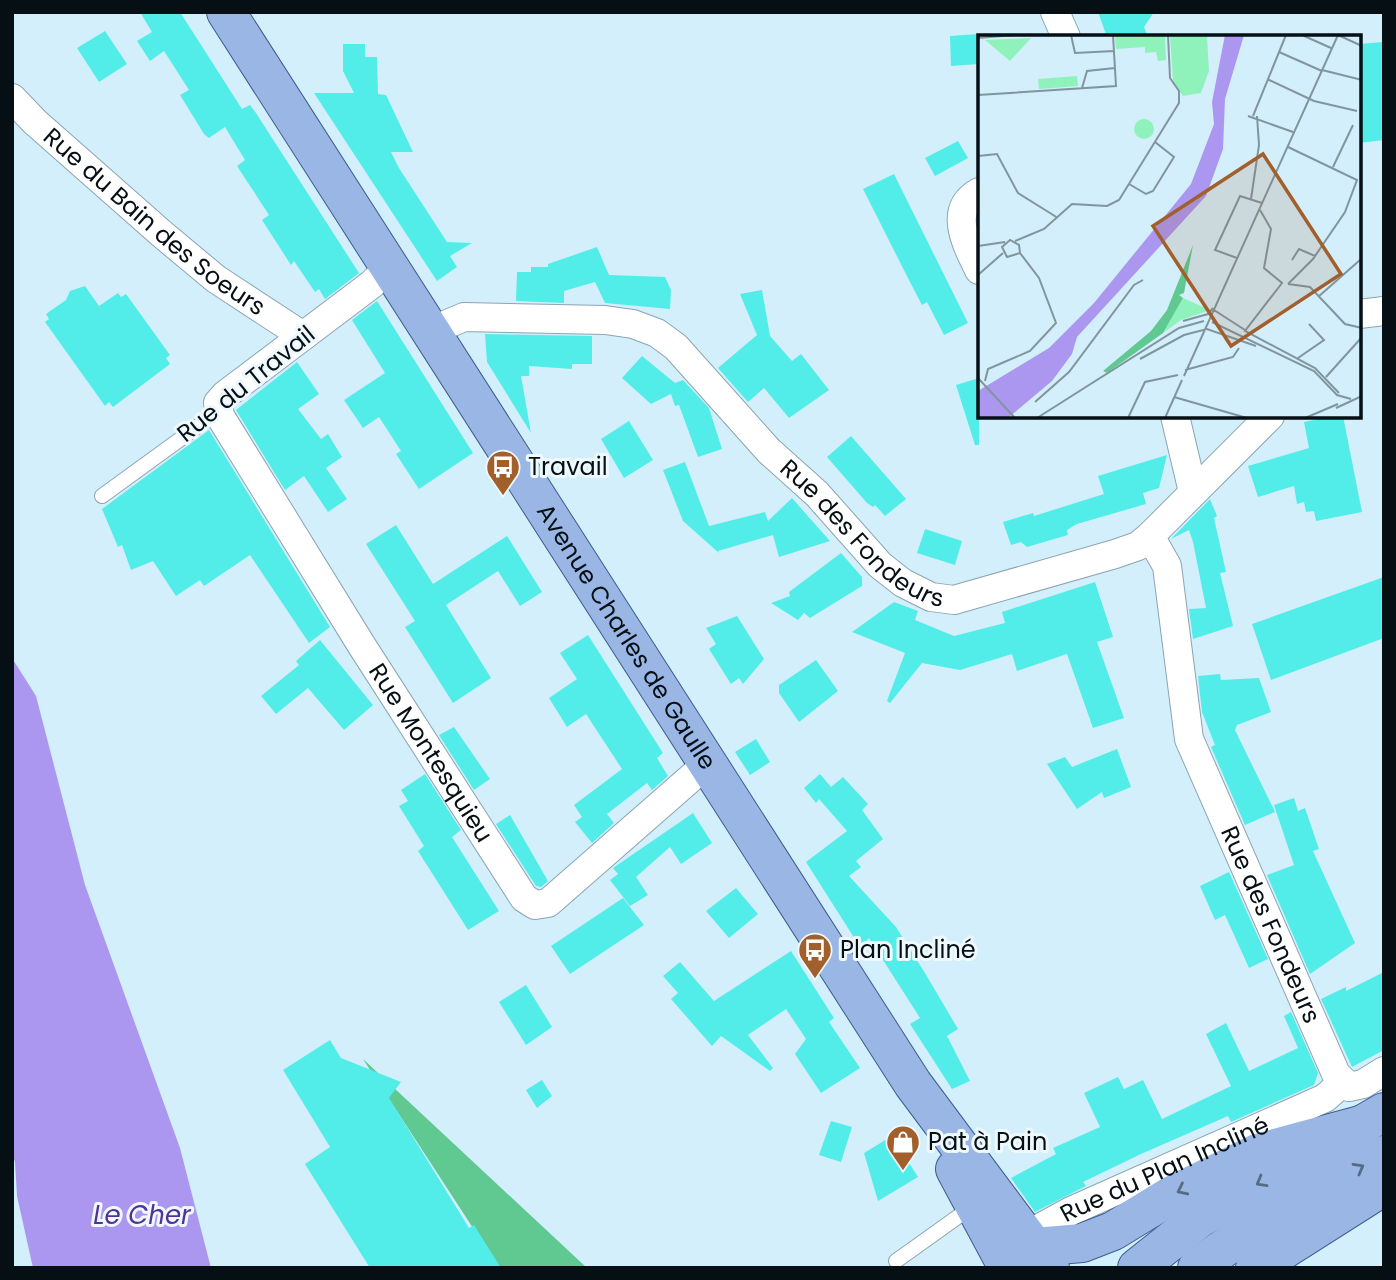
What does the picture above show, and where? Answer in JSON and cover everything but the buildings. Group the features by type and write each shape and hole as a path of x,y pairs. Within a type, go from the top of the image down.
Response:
{"main road":[{"name":"Avenue Charles de Gaulle","path":"226,12 913,1084 1026,1254"},
{"name":"Avenue Charles de Gaulle","path":"913,1084 936,1133"},
{"path":"1026,1254 1082,1243 1113,1231 1172,1195 1257,1153 1372,1119"},
{"path":"1137,1268 1200,1217 1372,1119"},
{"path":"936,1133 977,1204 1026,1254"},
{"path":"936,1133 1026,1254"},
{"path":"1197,1268 1254,1229 1384,1155"},
{"path":"1255,1268 1384,1186"},
{"path":"1076,1268 1113,1231"}],"street":[{"path":"1055,12 1065,35"},
{"name":"Rue du Bain des Soeurs","path":"12,98 35,122 216,279 303,336"},
{"path":"978,193 964,208 960,228 978,268"},
{"name":"Rue du Travail","path":"218,403 372,284 388,268"},
{"path":"1361,314 1384,311"},
{"name":"Rue des Fondeurs","path":"430,331 464,317 605,320 633,324 657,333 676,347 769,451 817,494 880,565 902,583 931,597 954,600 1115,554 1138,546 1150,536 1167,566 1189,739 1334,1085"},
{"name":"Rue Montesquieu","path":"218,403 220,416 362,646 524,898 535,905 548,903 708,763"},
{"path":"1175,418 1193,492"},
{"path":"1150,536 1268,418"},
{"name":"Rue du Plan Incliné","path":"1026,1254 1071,1211 1334,1085 1349,1087 1363,1084 1384,1071"}],"lane":[{"name":"Rue du Travail","path":"102,496 208,419 218,403"},
{"path":"896,1261 977,1204"}],"green space":[{"path":"363,1059 587,1268 499,1268"}],"water":[{"name":"Le Cher","path":"12,658 36,696 85,885 180,1148 211,1268 33,1268 17,1196 12,1154"}],"place":[{"name":"Travail","path":"503,497"},
{"name":"Plan Incliné","path":"815,980"},
{"name":"Pat à Pain","path":"903,1172"}]}
